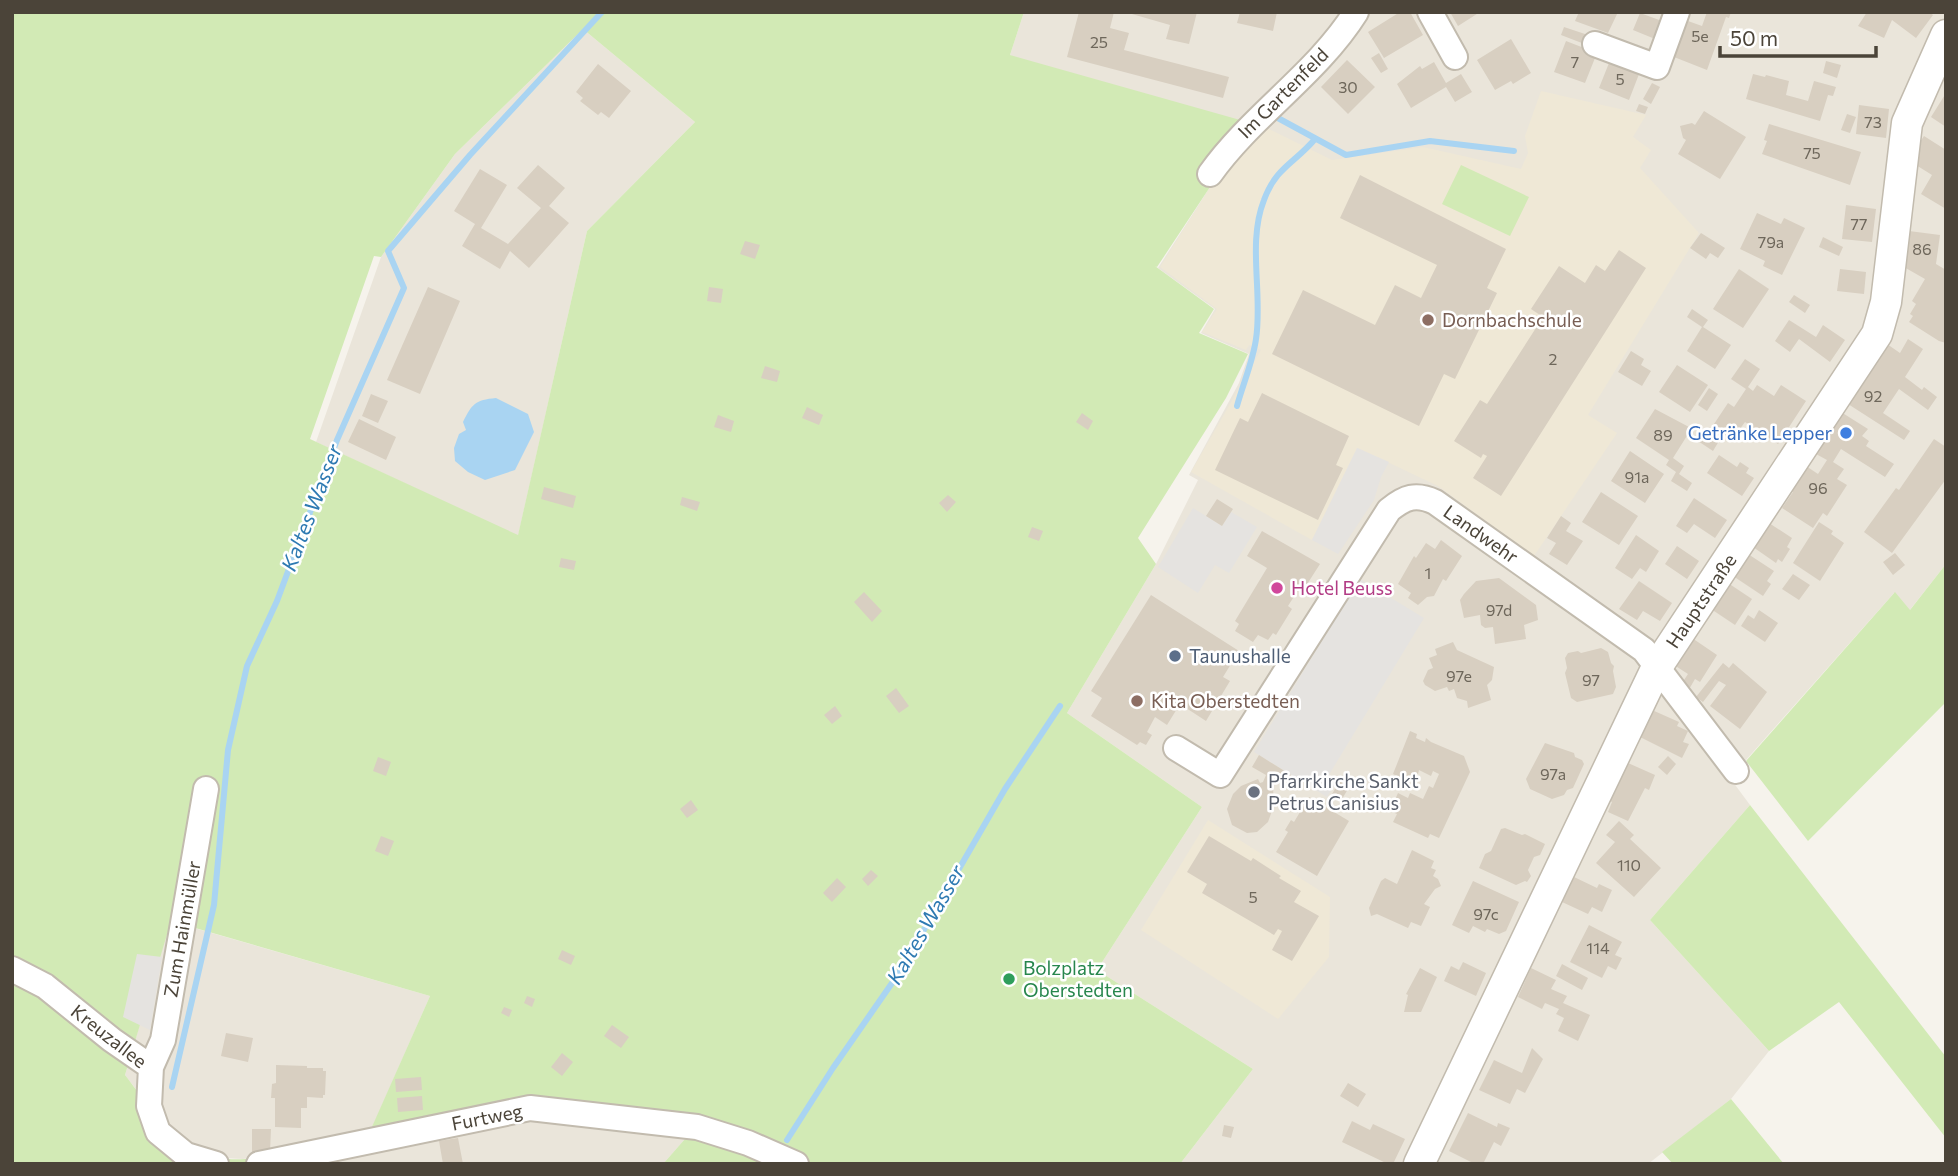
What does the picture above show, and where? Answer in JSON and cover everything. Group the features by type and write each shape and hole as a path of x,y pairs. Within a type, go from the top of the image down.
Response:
{"street":[{"name":"Im Gartenfeld","path":"1210,174 1226,151 1254,121 1339,37 1356,12"},
{"path":"1430,12 1455,57"},
{"path":"1595,44 1657,66 1677,12"},
{"name":"Hauptstraße","path":"1419,1164 1657,667 1877,334 1886,302 1907,123 1946,35"},
{"name":"Landwehr","path":"1176,748 1220,775 1389,510 1402,498 1415,496 1436,502 1644,650 1657,667"},
{"path":"1657,667 1736,771"},
{"name":"Zum Hainmüller","path":"151,1068 163,1040 206,789"},
{"name":"Kreuzallee","path":"12,969 45,986 151,1068 149,1106 158,1132 186,1155 216,1164"},
{"name":"Furtweg","path":"259,1164 530,1108 697,1127 748,1143 796,1164"}],"shaded area":[{"path":"1024,12 1946,12 1946,564 1909,611 1894,593 1730,778 1750,805 1650,920 1769,1051 1731,1099 1648,1164 1180,1164 1253,1069 1097,970 1202,807 1067,713 1156,564 1198,480 1189,475 1239,383 1249,354 1201,333 1215,309 1158,268 1216,178 1010,55"},
{"path":"583,29 695,122 587,231 518,536 316,442 381,257 455,154"},
{"name":"Dornbachschule","path":"1541,91 1646,115 1633,137 1651,150 1640,168 1699,233 1588,415 1617,433 1534,556 1438,486 1358,448 1312,540 1191,472 1261,350 1249,345 1246,350 1202,332 1217,309 1160,267 1216,178 1265,127 1332,160 1423,147 1521,169 1528,153 1525,136"},
{"path":"1357,448 1389,462 1374,500 1338,554 1312,540"},
{"path":"1193,508 1222,526 1231,512 1257,527 1229,573 1215,565 1198,593 1158,567"},
{"path":"1360,579 1424,618 1327,778 1335,784 1327,797 1254,752"},
{"path":"1208,820 1330,897 1329,957 1278,1019 1141,930"},
{"path":"170,921 430,996 372,1128 535,1098 700,1122 663,1164 277,1164 277,1154 243,1159 225,1158 187,1145 162,1123 125,1075"},
{"path":"137,954 162,957 150,1030 123,1017"}],"green space":[{"path":"12,12 1024,12 1010,55 1265,127 1216,178 1157,267 1155,266 1214,309 1199,333 1248,354 1226,398 1138,538 1156,564 1067,713 1202,807 1097,970 1253,1069 1180,1164 663,1164 699,1123 653,1113 371,1129 430,996 171,921 125,1075 161,1120 189,1145 206,1154 224,1158 245,1159 277,1154 277,1164 12,1164","holes":["583,29 695,122 587,231 518,535 310,439 374,256 381,257 455,154"]},
{"path":"1461,165 1529,197 1510,236 1442,204"},
{"path":"1946,564 1946,702 1808,841 1746,761 1895,592 1910,610"},
{"path":"1750,805 1946,1057 1946,1138 1839,1002 1769,1051 1650,920"},
{"path":"1731,1099 1784,1164 1673,1164 1662,1152"}],"water":[{"path":"496,398 528,414 534,432 515,470 485,480 468,472 455,461 454,448 459,434 466,430 463,422 472,407 483,400"}],"building":[{"path":"1079,12 1114,12 1110,28 1129,33 1124,50 1229,77 1223,98 1067,57"},
{"path":"1125,12 1197,12 1189,44 1166,39 1170,25"},
{"path":"1240,12 1277,12 1273,31 1237,23"},
{"path":"1400,12 1410,12 1423,35 1384,58 1368,32"},
{"path":"1450,12 1480,12 1458,26"},
{"path":"1579,12 1618,12 1608,33 1575,21"},
{"path":"1707,12 1731,12 1729,18 1726,17 1707,70 1674,57 1677,50 1674,49 1682,28 1685,29 1688,21 1702,26"},
{"path":"1867,12 1929,12 1933,15 1916,38 1892,20 1884,38 1858,26"},
{"path":"1640,13 1662,21 1655,39 1633,30"},
{"path":"1564,27 1591,36 1587,45 1561,35"},
{"path":"1511,39 1531,73 1513,84 1511,81 1495,90 1477,60"},
{"path":"1566,41 1597,53 1585,83 1554,72"},
{"path":"1379,53 1388,69 1381,73 1371,58"},
{"path":"1611,58 1641,69 1629,100 1599,88"},
{"path":"1347,60 1375,87 1348,114 1321,87"},
{"path":"1826,61 1841,65 1837,78 1823,73"},
{"path":"1434,62 1446,83 1461,74 1472,92 1455,102 1446,87 1411,108 1397,84 1420,66 1422,69"},
{"path":"598,64 631,91 609,118 601,112 598,115 580,101 583,98 576,92"},
{"path":"1753,74 1789,81 1786,95 1808,101 1814,81 1836,87 1833,96 1828,95 1820,121 1746,99"},
{"path":"1652,83 1660,87 1651,104 1643,99"},
{"path":"1946,93 1946,127 1931,117"},
{"path":"1639,104 1648,107 1645,114 1636,111"},
{"path":"1859,105 1889,109 1886,138 1856,134"},
{"path":"1704,111 1746,137 1720,179 1678,154 1686,140 1680,126 1692,123 1695,125"},
{"path":"1847,114 1856,117 1850,133 1841,130"},
{"path":"1769,124 1861,152 1850,185 1762,154"},
{"path":"1924,136 1946,150 1946,209 1921,194 1932,175 1916,165 1918,145"},
{"path":"538,165 565,188 549,206 569,223 529,268 510,251 500,269 462,246 475,224 454,211 480,169 507,185 481,228 508,244 541,208 517,188"},
{"name":"Dornbachschule","path":"1360,175 1506,249 1487,288 1497,293 1455,379 1444,374 1419,426 1272,354 1303,290 1375,325 1395,285 1421,298 1437,265 1340,218"},
{"path":"1846,205 1876,209 1872,242 1842,239"},
{"path":"1757,213 1781,224 1784,218 1805,228 1782,275 1763,266 1765,261 1740,249"},
{"path":"1909,231 1940,235 1936,264 1946,270 1946,343 1909,322 1916,304 1912,301 1925,279 1904,267"},
{"path":"1701,233 1725,248 1718,258 1710,253 1706,259 1690,248"},
{"path":"1823,237 1843,247 1839,256 1819,247"},
{"path":"745,241 760,245 755,259 740,254"},
{"path":"1619,250 1646,268 1501,496 1473,478 1487,456 1483,454 1481,458 1454,441 1480,400 1487,404 1543,317 1531,309 1559,266 1585,283 1596,265 1605,271"},
{"path":"1739,269 1769,289 1743,328 1713,309"},
{"path":"1840,269 1866,272 1864,294 1837,291"},
{"path":"428,287 460,301 420,394 387,380"},
{"path":"709,287 723,289 721,303 707,301"},
{"path":"1794,295 1810,305 1805,313 1789,302"},
{"path":"1692,309 1708,320 1703,327 1731,345 1715,369 1687,351 1702,327 1687,317"},
{"path":"1789,320 1816,337 1823,325 1845,340 1830,362 1799,339 1790,352 1775,341"},
{"path":"1908,339 1923,349 1905,377 1937,397 1928,410 1899,389 1883,413 1910,431 1904,440 1848,404 1887,344 1900,353"},
{"path":"1631,351 1644,359 1641,365 1651,371 1642,386 1618,372"},
{"path":"1745,359 1760,369 1748,387 1753,391 1757,385 1774,396 1781,385 1806,401 1778,444 1745,422 1734,437 1714,424 1728,403 1734,407 1746,389 1731,379"},
{"path":"1677,365 1708,385 1690,412 1659,392"},
{"path":"765,366 780,371 777,382 761,378"},
{"path":"1709,388 1718,394 1707,411 1698,405"},
{"path":"1262,393 1349,436 1336,465 1343,468 1318,520 1215,470 1240,418 1248,422"},
{"path":"371,394 388,401 378,423 362,416"},
{"path":"807,407 823,415 819,425 802,418"},
{"path":"1655,409 1689,427 1687,430 1690,431 1673,458 1684,466 1679,474 1692,483 1687,491 1671,481 1676,472 1666,465 1669,460 1636,438"},
{"path":"1841,412 1868,429 1862,436 1869,441 1866,446 1894,464 1885,477 1841,449 1833,462 1844,469 1837,479 1847,485 1827,516 1823,513 1813,528 1782,508 1806,466 1818,474 1827,460 1816,454"},
{"path":"1082,413 1093,421 1088,430 1076,422"},
{"path":"718,415 734,421 731,432 714,427"},
{"path":"359,419 396,437 386,460 348,442"},
{"path":"1704,432 1719,441 1713,451 1698,441"},
{"path":"1934,439 1946,447 1946,479 1892,553 1864,532 1896,488 1899,490"},
{"path":"1630,451 1664,474 1645,503 1611,481"},
{"path":"1719,455 1737,467 1740,462 1749,468 1746,473 1754,478 1742,496 1707,473"},
{"path":"544,487 576,496 573,508 541,499"},
{"path":"1601,492 1638,516 1619,545 1582,522"},
{"path":"948,495 956,502 947,512 939,503"},
{"path":"682,497 700,502 697,511 680,505"},
{"path":"1694,498 1727,520 1715,538 1694,524 1687,533 1676,526"},
{"path":"1217,499 1233,509 1222,526 1206,516"},
{"path":"1561,516 1571,523 1566,531 1583,541 1567,565 1549,554 1556,543 1547,538"},
{"path":"1819,522 1833,531 1831,534 1844,543 1820,581 1793,563"},
{"path":"1769,523 1792,538 1787,547 1790,549 1782,562 1778,559 1776,563 1753,547"},
{"path":"1032,527 1043,531 1039,541 1028,537"},
{"name":"Hotel Beuss","path":"1262,531 1320,564 1304,589 1300,587 1288,606 1292,609 1276,635 1273,633 1268,640 1258,635 1253,642 1235,631 1239,624 1235,621 1267,568 1247,556"},
{"path":"1636,535 1659,551 1646,572 1640,568 1632,579 1615,568"},
{"path":"1441,540 1462,556 1446,581 1443,579 1434,596 1427,597 1418,605 1408,598 1411,593 1398,584 1414,556 1416,558 1426,543 1435,549"},
{"path":"1677,546 1699,561 1687,579 1665,564"},
{"path":"1895,553 1905,565 1893,575 1883,562"},
{"path":"1748,554 1774,571 1767,581 1771,584 1763,596 1733,576"},
{"path":"561,558 576,561 574,570 559,567"},
{"path":"1793,574 1810,585 1799,600 1782,589"},
{"path":"1499,578 1536,605 1538,620 1524,625 1526,639 1495,644 1493,627 1485,628 1481,625 1480,615 1464,618 1460,600 1464,594 1476,581"},
{"path":"1639,581 1672,603 1660,621 1643,611 1637,620 1619,609"},
{"path":"1728,583 1752,599 1735,625 1711,609"},
{"path":"864,592 882,611 872,622 854,602"},
{"name":"Taunushalle","path":"1151,595 1239,651 1223,677 1230,681 1206,721 1180,704 1167,725 1155,717 1147,732 1152,735 1146,745 1140,742 1137,745 1091,716 1102,698 1091,691"},
{"path":"1759,610 1778,623 1765,642 1741,626 1748,615 1754,619"},
{"path":"1692,638 1717,655 1700,682 1695,679 1688,691 1680,686 1688,674 1674,665"},
{"path":"1453,642 1457,650 1494,667 1492,680 1487,685 1491,700 1468,708 1467,701 1457,698 1454,689 1449,691 1447,687 1435,691 1425,685 1423,681 1428,670 1433,668 1429,658 1437,655 1435,649"},
{"path":"1601,648 1608,652 1614,666 1616,687 1613,694 1577,702 1571,698 1565,673 1565,658 1568,653"},
{"path":"1723,663 1729,668 1733,663 1767,692 1740,729 1710,706 1726,685 1719,681 1703,702 1696,697"},
{"path":"896,688 909,706 899,713 886,696"},
{"path":"835,706 842,716 832,724 824,715"},
{"path":"1652,710 1679,722 1677,726 1688,731 1683,742 1689,744 1682,758 1640,737"},
{"path":"1410,731 1417,734 1416,738 1425,742 1426,738 1464,756 1470,772 1439,838 1430,834 1428,838 1393,822 1397,814 1390,811 1398,793 1408,798 1410,793 1423,799 1429,786 1433,788 1439,774 1433,771 1431,776 1419,770 1418,774 1412,772 1408,781 1393,774"},
{"path":"1545,743 1574,753 1584,764 1573,788 1552,799 1530,789 1526,779"},
{"name":"Pfarrkirche Sankt Petrus Canisius","path":"1259,755 1291,775 1284,785 1272,779 1269,788 1273,788 1274,805 1268,822 1257,832 1247,833 1232,825 1227,809 1233,794 1241,786 1258,779 1260,783 1263,782 1266,775 1252,767"},
{"path":"1668,756 1676,764 1667,775 1658,767"},
{"path":"378,757 391,762 386,776 373,771"},
{"path":"1628,763 1655,775 1649,790 1645,788 1628,821 1608,812 1612,802 1610,801"},
{"path":"1341,779 1351,784 1342,799 1332,794"},
{"path":"1309,797 1349,821 1317,876 1276,852 1288,832 1285,830 1291,820 1294,822"},
{"path":"691,800 698,810 687,818 680,809"},
{"path":"1619,821 1634,835 1630,839 1661,868 1634,897 1596,863 1615,842 1606,835"},
{"path":"1505,828 1545,844 1540,855 1534,857 1528,870 1531,876 1527,882 1516,885 1479,868 1501,829"},
{"path":"381,836 394,841 388,856 375,851"},
{"path":"1209,836 1251,861 1253,858 1281,876 1279,878 1301,891 1294,902 1319,916 1292,961 1272,950 1282,931 1278,929 1274,935 1202,893 1207,884 1187,872"},
{"path":"1412,850 1434,861 1431,868 1436,870 1433,876 1441,886 1435,889 1424,904 1430,907 1421,926 1411,922 1408,928 1377,914 1371,916 1369,908 1381,881 1385,878 1397,884"},
{"path":"871,870 878,876 868,886 862,879"},
{"path":"1574,877 1597,888 1599,884 1612,890 1602,912 1592,907 1588,914 1562,902"},
{"path":"837,878 846,887 832,902 823,893"},
{"path":"1473,881 1519,902 1506,931 1499,934 1487,929 1485,932 1473,926 1469,933 1452,925"},
{"path":"1589,925 1622,942 1615,955 1622,958 1616,970 1608,966 1602,978 1570,962"},
{"path":"562,950 575,956 571,965 558,959"},
{"path":"1463,962 1486,973 1476,996 1444,981 1451,966 1459,970"},
{"path":"1562,964 1588,978 1582,990 1556,976"},
{"path":"1420,968 1437,977 1421,1012 1404,1012 1406,994"},
{"path":"1531,968 1556,980 1551,989 1567,996 1563,1003 1590,1015 1578,1041 1558,1031 1564,1018 1556,1014 1559,1009 1545,1003 1542,1009 1518,997"},
{"path":"527,996 535,999 532,1007 524,1003"},
{"path":"504,1007 512,1010 509,1017 501,1013"},
{"path":"612,1025 629,1037 621,1048 604,1036"},
{"path":"226,1033 253,1038 248,1062 221,1056"},
{"path":"1532,1048 1543,1059 1525,1093 1517,1089 1510,1104 1479,1090 1494,1060 1522,1073"},
{"path":"562,1053 573,1062 562,1076 551,1067"},
{"path":"276,1065 307,1066 323,1068 323,1071 326,1071 325,1095 323,1098 307,1097 307,1108 301,1108 301,1128 275,1127 275,1098 271,1098 272,1084 276,1083"},
{"path":"421,1077 422,1090 396,1092 395,1079"},
{"path":"1348,1083 1366,1094 1358,1107 1340,1096"},
{"path":"422,1096 423,1110 398,1112 397,1098"},
{"path":"1468,1113 1497,1127 1498,1123 1510,1128 1501,1146 1494,1142 1483,1164 1475,1164 1449,1151"},
{"path":"1352,1121 1370,1130 1373,1124 1405,1139 1393,1164 1342,1142"},
{"path":"1224,1125 1234,1127 1231,1138 1222,1136"},
{"path":"252,1129 271,1129 270,1152 252,1157"},
{"path":"458,1138 463,1164 443,1164 439,1141"}],"waterway":[{"name":"Kaltes Wasser","path":"172,1087 214,905 228,750 247,666 277,601 337,440 404,288 388,251 470,155 602,12"},
{"name":"Kaltes Wasser","path":"1276,117 1346,155 1430,141 1514,151"},
{"name":"Kaltes Wasser","path":"1237,406 1250,364 1258,322 1256,251 1259,216 1274,180 1315,139"},
{"name":"Kaltes Wasser","path":"787,1140 899,973 1005,789 1060,706"}],"place":[{"name":"Dornbachschule","path":"1428,320"},
{"name":"Getränke Lepper","path":"1846,433"},
{"name":"Hotel Beuss","path":"1277,588"},
{"name":"Taunushalle","path":"1175,656"},
{"name":"Kita Oberstedten","path":"1137,701"},
{"name":"Pfarrkirche Sankt Petrus Canisius","path":"1254,792"},
{"name":"Bolzplatz Oberstedten","path":"1009,979"}]}
